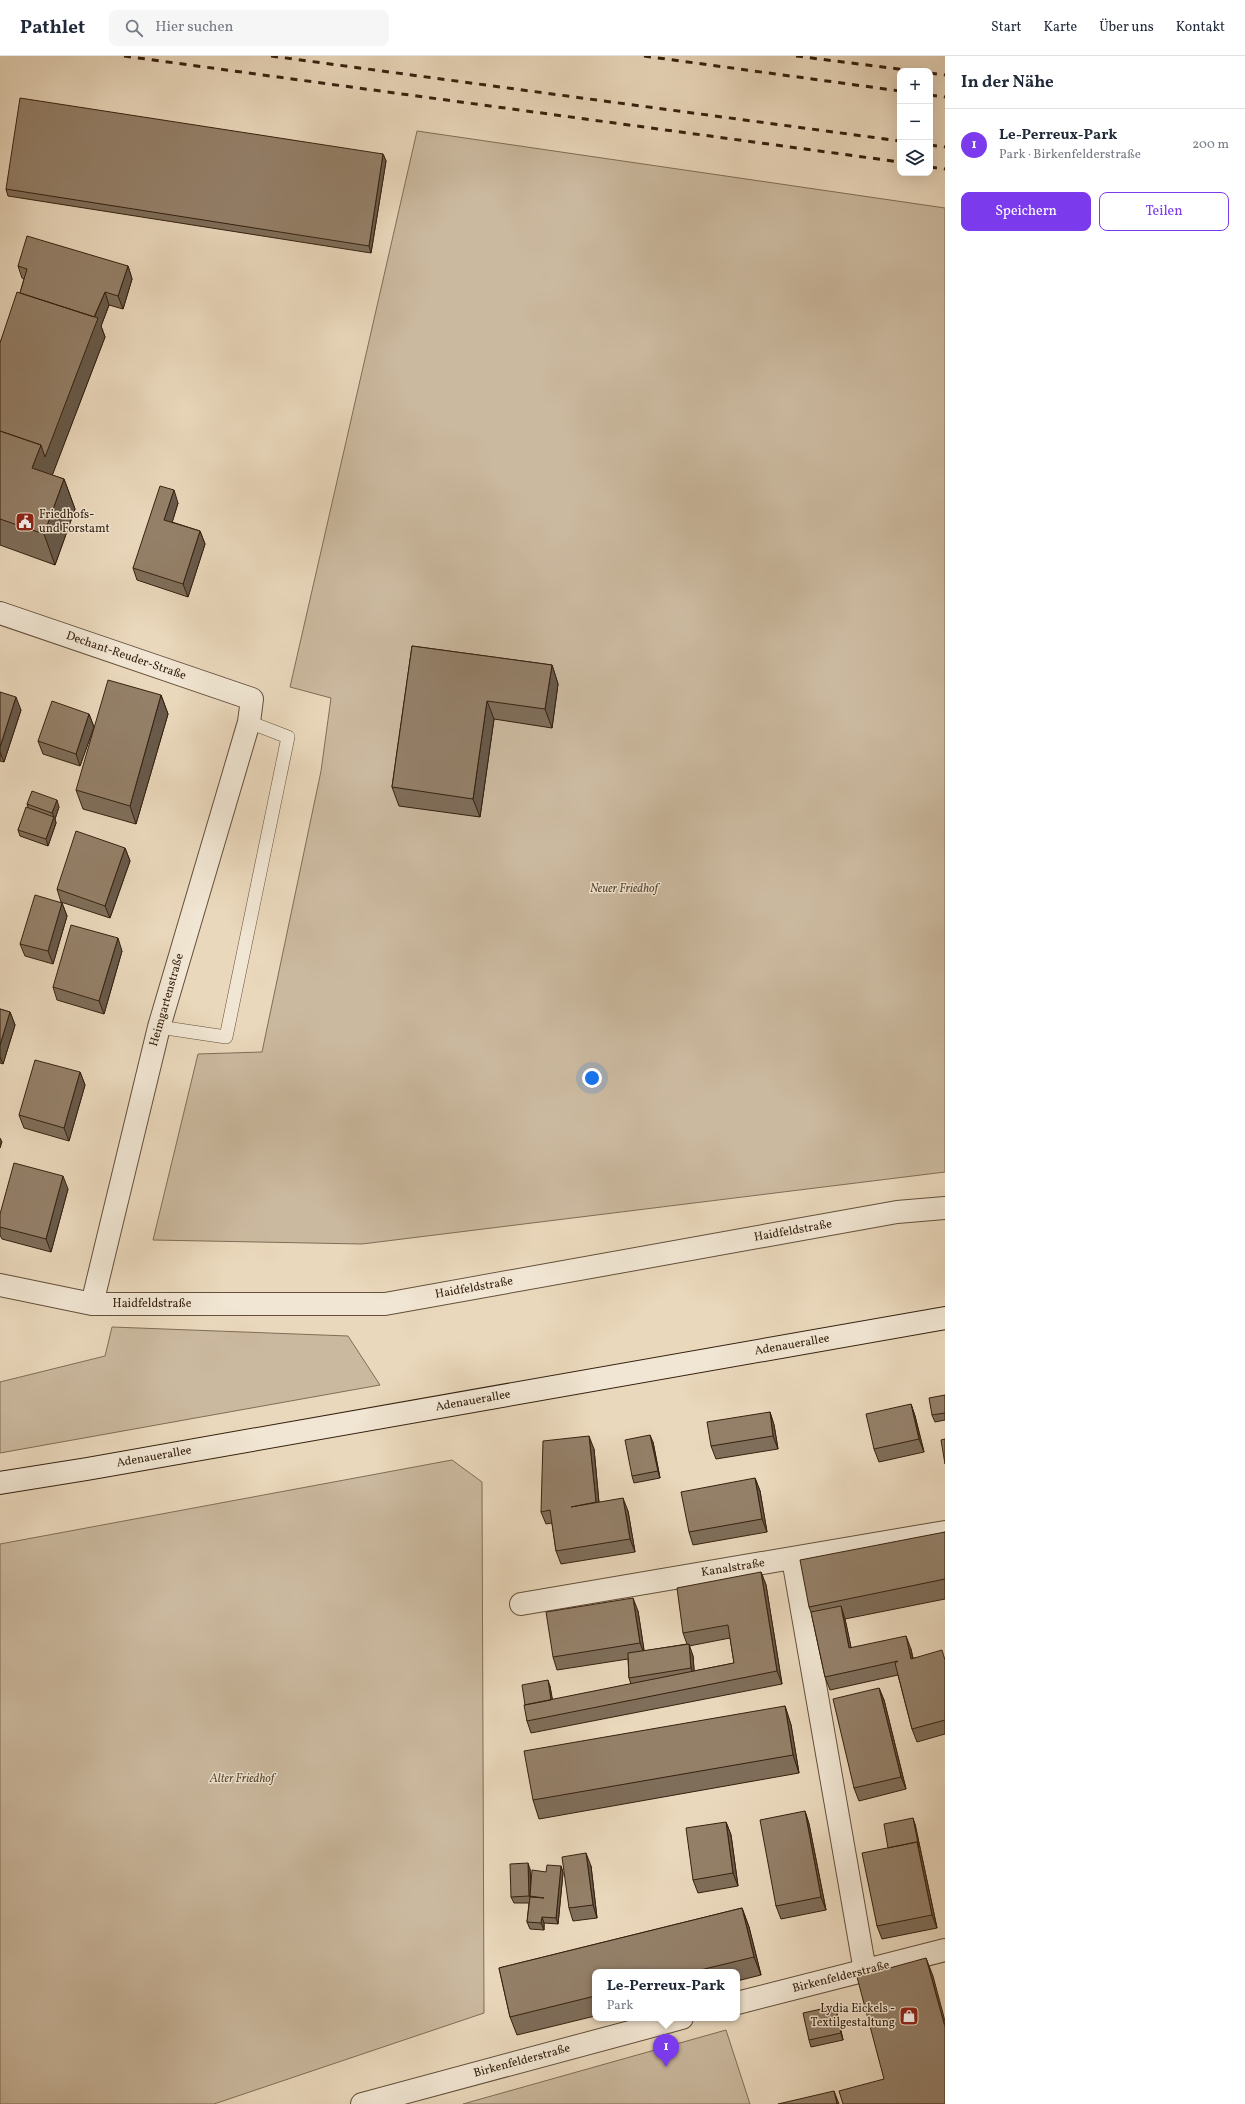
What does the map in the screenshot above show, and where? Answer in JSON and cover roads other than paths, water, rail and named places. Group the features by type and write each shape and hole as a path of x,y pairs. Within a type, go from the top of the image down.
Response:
{"street":[{"name":"Dechant-Reuder-Straße","path":"0,614 252,699"},
{"name":"Heimgartenstraße","path":"92,1304 159,1027 249,722 252,699"},
{"name":"Haidfeldstraße","path":"0,1285 92,1304 385,1304 897,1212 945,1208"},
{"name":"Adenauerallee","path":"0,1483 945,1318"},
{"name":"Kanalstraße","path":"521,1604 945,1532"},
{"path":"793,1559 865,1971"},
{"name":"Birkenfelderstraße","path":"740,2003 945,1950"},
{"name":"Birkenfelderstraße","path":"362,2104 671,2021"}],"lane":[{"path":"159,1027 226,1037 288,737 249,722"}],"railway":[{"path":"124,56 897,162"},
{"path":"271,56 897,141"},
{"path":"644,56 897,91"},
{"path":"796,56 897,69"},
{"path":"933,73 945,75"},
{"path":"933,95 945,97"},
{"path":"933,145 945,147"},
{"path":"933,167 945,169"}],"place":[{"name":"Friedhofs- und Forstamt","path":"25,522"},
{"name":"Lydia Eickels - Textilgestaltung","path":"909,2016"},
{"name":"Le-Perreux-Park","path":"666,2067"}],"park label":[{"name":"Neuer Friedhof","path":"624,889"},
{"name":"Alter Friedhof","path":"242,1779"}]}
